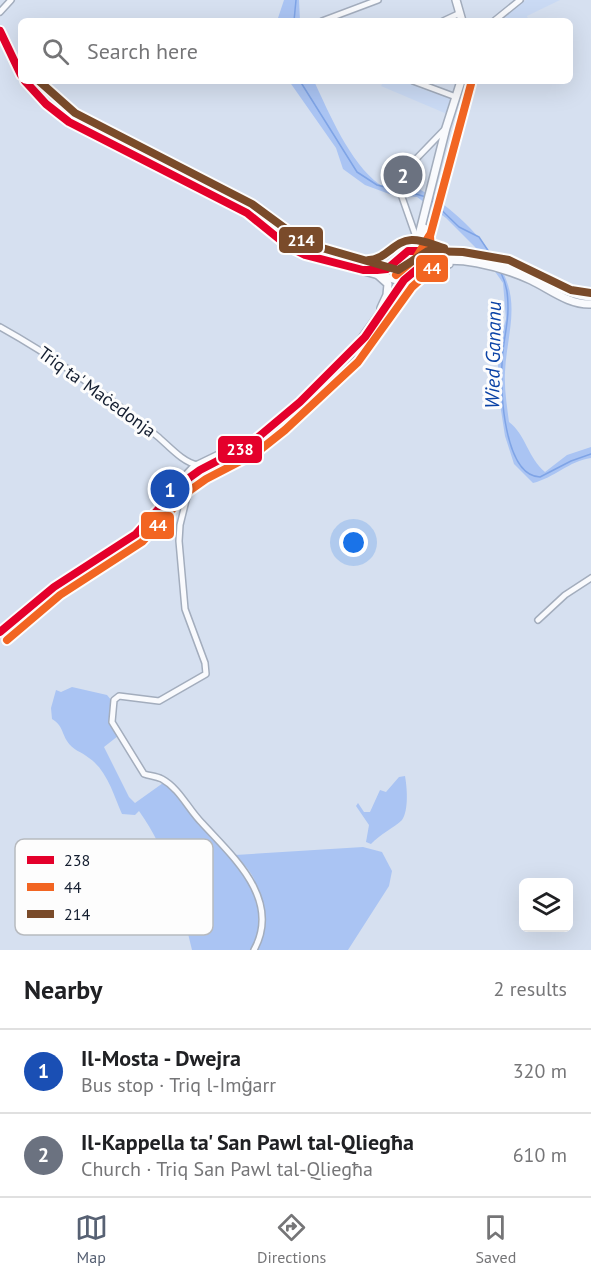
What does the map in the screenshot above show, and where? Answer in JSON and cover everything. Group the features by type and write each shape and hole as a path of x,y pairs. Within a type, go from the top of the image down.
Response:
{"main road":[{"path":"456,0 461,17"},
{"path":"0,22 18,58"},
{"path":"0,31 18,69"},
{"path":"29,84 55,112 102,139 247,213 294,250 404,280"},
{"path":"34,84 64,115 102,139"},
{"path":"363,270 382,270 389,267 408,251 418,236 446,128 460,84"},
{"path":"426,210 424,241 427,247 433,252 460,259"},
{"path":"418,236 422,265"},
{"path":"408,251 527,272 572,294 591,297"},
{"path":"365,337 404,280 422,265 439,261 499,266 568,300 591,304"},
{"path":"0,630 54,587 136,534 192,474 250,444 268,431 365,337 392,301 421,276 440,266 469,264"},
{"path":"192,474 198,465 248,441 276,420 347,353 389,298 392,278 389,267"},
{"path":"363,270 381,277 388,284 387,295 379,312"}],"street":[{"path":"0,5 9,0"},
{"path":"0,12 9,0"},
{"path":"330,18 378,0"},
{"path":"498,18 520,0"},
{"path":"421,84 456,97"},
{"path":"418,236 399,193 395,177 405,163 417,158 446,128"},
{"name":"Triq ta' Maċedonja","path":"0,327 40,350 122,408 190,462 198,465"},
{"path":"190,462 192,474 180,525 179,541 185,609 205,663 206,674 159,701 119,696 114,700 112,721 144,774 161,778 178,792 201,822 250,876 260,916 260,937 254,950"},
{"path":"538,620 565,595 591,578"}],"shaded area":[{"path":"284,0 299,0 300,18 278,18"},
{"path":"526,0 560,0 527,16 528,18 500,18"},
{"path":"291,84 315,84 350,151 368,175 383,186 407,185 425,192 454,213 482,241 502,271 510,296 511,317 505,378 509,422 515,427 545,472 567,455 591,447 591,458 576,462 533,483 514,464 505,436 498,391 498,347 506,319 503,283 484,256 446,218 417,197 392,195 365,185 343,169 336,148"},
{"path":"382,84 420,84 419,88 452,99 447,114 381,86"},
{"path":"72,687 107,695 112,701 111,723 118,736 104,747 129,797 135,803 163,783 179,793 248,877 258,909 258,941 253,950 192,950 188,935 213,935 213,839 156,839 139,811 135,815 122,814 101,769 69,744 60,726 52,719 51,708 56,690 61,692"},
{"path":"405,776 407,805 402,820 371,844 366,842 369,825 356,806 358,803 364,812 370,812 380,790 386,792 399,777"},
{"path":"363,847 382,852 392,871 389,886 348,950 256,950 262,924 259,894 251,874 235,855"}],"waterway":[{"name":"Wied Gananu","path":"294,18 296,0"},
{"name":"Wied Gananu","path":"302,84 357,172 377,185 397,190"},
{"name":"Wied Gananu","path":"402,190 426,197"},
{"name":"Wied Gananu","path":"430,199 459,227 479,237 495,261"},
{"name":"Wied Gananu","path":"501,273 506,286 508,304 502,357 502,392 507,430 519,463 528,473 540,477 571,461 591,454"}],"transit line":[{"name":"238","path":"0,31 18,69"},
{"name":"238","path":"0,632 54,587 136,534 182,483 200,470 250,444 300,402 365,337 404,280 422,265 420,251 408,251 387,269 377,270 363,270 305,255 289,247 247,213 69,122 46,104 28,84"},
{"name":"214","path":"42,84 75,113 252,204 305,243 398,270 428,251 463,252 509,260 571,290 591,293"},
{"name":"44","path":"7,640 60,595 142,542 189,491 206,479 256,453 285,430 358,362 412,287 432,269 430,236 471,84"},
{"name":"44","path":"396,275 416,258 429,236"},
{"name":"214","path":"369,260 381,257 400,243 411,240 423,241 444,248"}],"place":[{"name":"Il-Kappella ta' San Pawl tal-Qliegħa","path":"403,175"},
{"name":"Il-Mosta - Dwejra","path":"170,489"}]}
